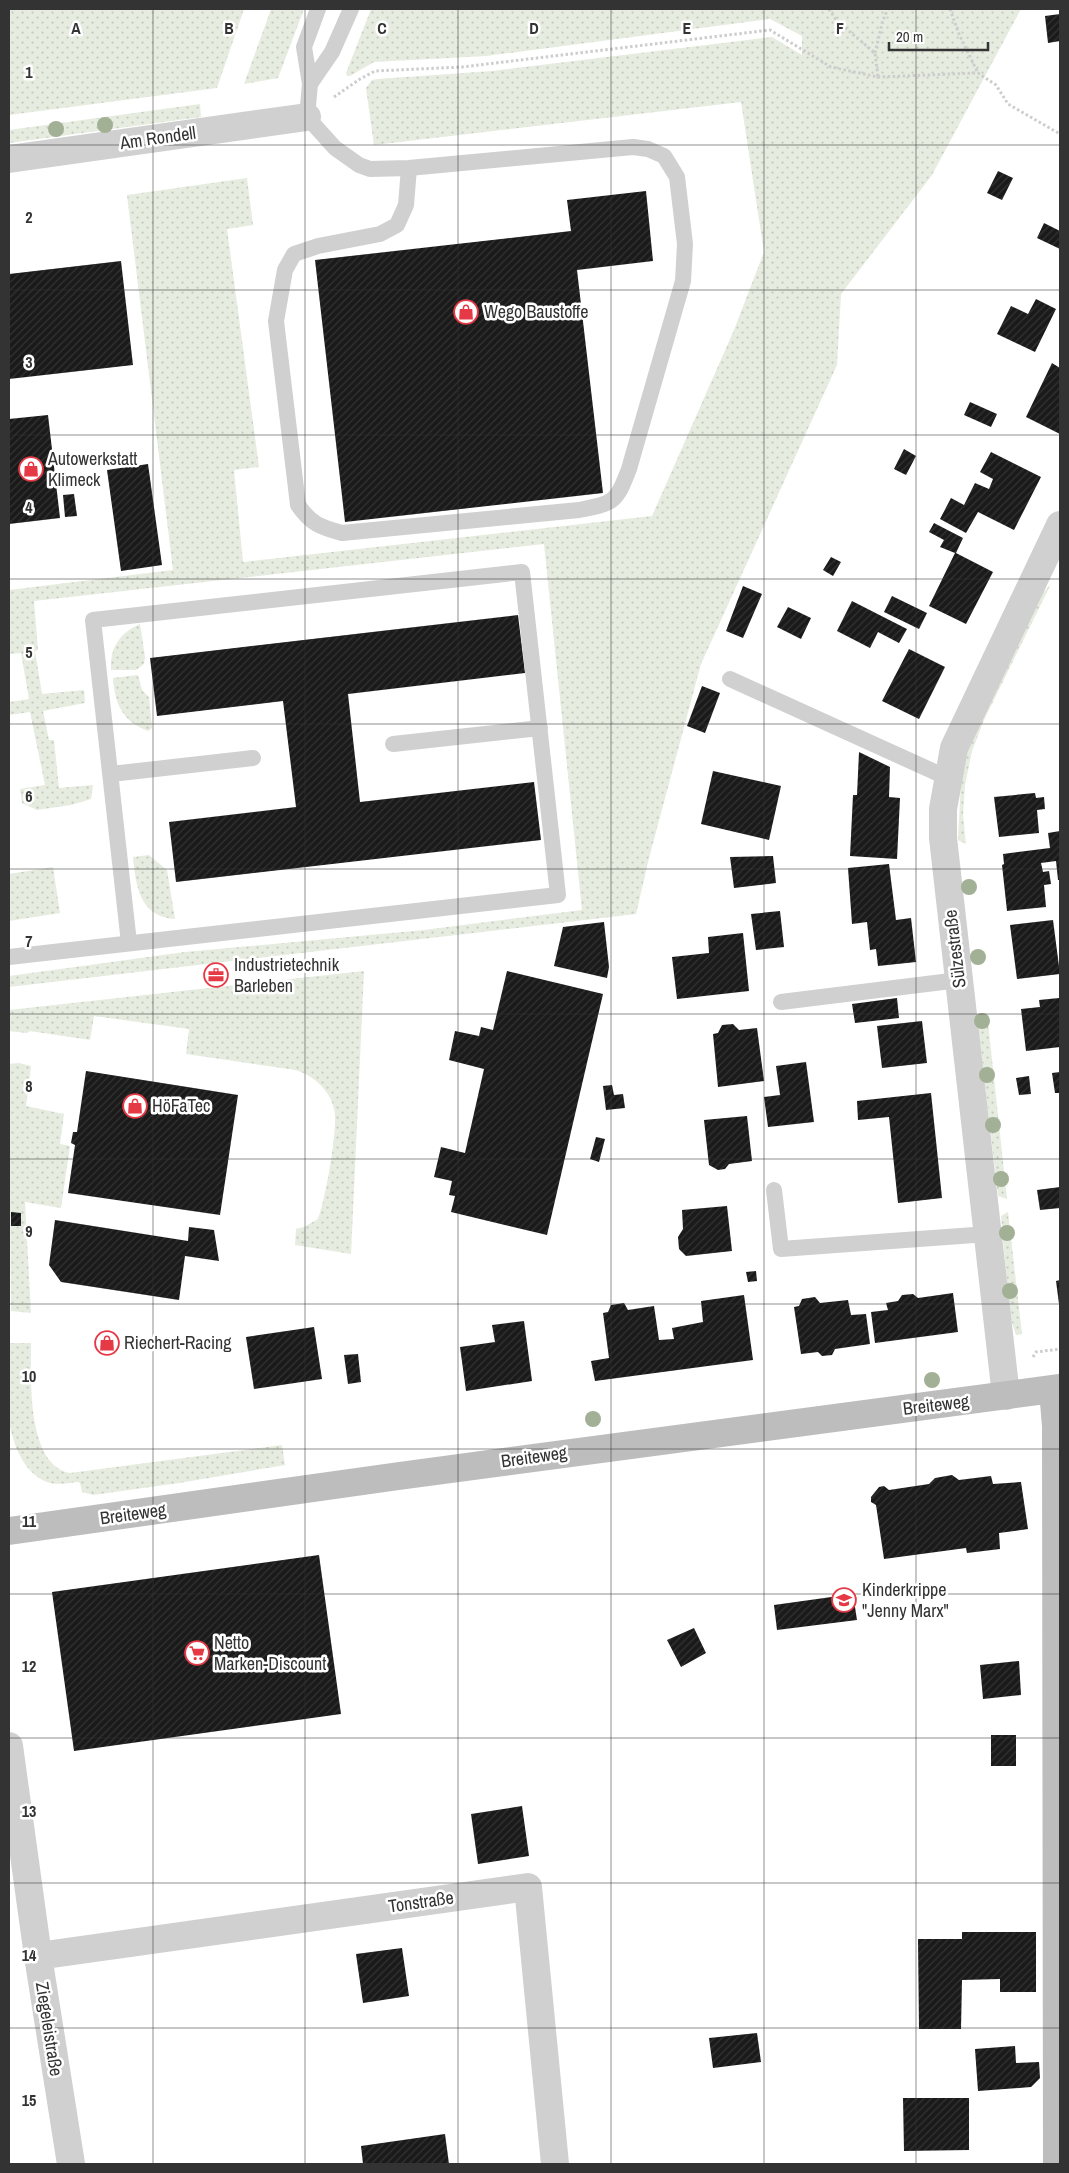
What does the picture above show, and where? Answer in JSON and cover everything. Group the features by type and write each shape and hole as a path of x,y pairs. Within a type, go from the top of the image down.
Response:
{"street":[{"name":"Am Rondell","path":"9,159 307,117"},
{"name":"Sülzestraße","path":"1006,1396 943,838 944,810 954,748 1059,531"},
{"name":"Breiteweg","path":"9,1532 730,1431 1056,1389"},
{"path":"1056,1389 1057,2164"},
{"name":"Ziegeleistraße","path":"9,1746 38,1956 71,2164"},
{"name":"Tonstraße","path":"38,1956 528,1887 555,2164"}],"lane":[{"path":"318,9 304,47 310,84 307,117 335,148 359,165 370,169 409,168 634,147 648,148 664,156 677,177 685,244 683,281 629,469 619,494 607,504 579,510 342,533 322,528 308,520 298,505 276,321 285,270 294,254 318,246 380,234 396,225 406,205 409,168"},
{"path":"310,84 332,52 352,9"},
{"path":"9,957 558,895 522,572 93,620 129,943"},
{"path":"730,679 948,778"},
{"path":"393,744 540,728"},
{"path":"111,774 252,758"},
{"path":"781,1002 959,980"},
{"path":"774,1190 780,1249 988,1234"}],"path":[{"path":"829,9 836,21 875,54"},
{"path":"878,77 875,54 882,20 888,9"},
{"path":"950,9 959,34 978,73 996,85 1008,104 1060,134"},
{"path":"307,117 360,79 375,71 462,67 770,30 831,67 878,77 978,73"}],"shaded area":[{"path":"9,9 244,9 217,88 9,115"},
{"path":"271,9 304,9 278,78 244,84"},
{"path":"371,9 1021,9 932,175 841,294 837,365 701,664 649,858 636,914 9,987 9,976 185,952 424,930 582,910 544,544 34,601 38,650 35,651 42,694 84,690 85,703 43,711 49,740 54,740 59,788 93,785 91,799 71,805 37,810 22,803 20,789 45,785 30,712 9,715 9,702 29,699 21,653 9,654 9,590 173,570 127,195 247,178 253,225 227,229 259,467 234,470 243,562 652,516 734,330 764,252 741,102 374,145 366,88 372,80 378,79 492,71 772,37 802,55 802,36 770,19 486,56 374,62 347,76 346,73"},
{"path":"200,104 201,117 9,143 9,130"},
{"path":"1051,584 984,720 972,751 965,785 963,815 966,844 958,840 961,782 968,743 1041,595"},
{"path":"140,624 145,657 144,664 136,670 111,670 114,648 122,636"},
{"path":"138,675 142,690 149,697 152,728 148,731 126,717 118,704 114,687 113,678"},
{"path":"149,855 167,870 175,919 163,917 154,912 147,906 138,889 133,857"},
{"path":"53,867 60,913 9,921 9,874"},
{"path":"364,971 351,1254 295,1245 296,1229 318,1219 327,1181 335,1131 334,1109 329,1096 320,1084 302,1072 186,1054 189,1029 94,1016 90,1040 30,1031 27,1033 9,1031 9,1010"},
{"path":"987,1013 1007,1199 998,1196 977,1019"},
{"path":"19,1063 31,1066 26,1106 64,1114 60,1144 70,1146 61,1208 25,1202 31,1313 11,1311 9,1064"},
{"path":"1008,1212 1022,1334 1016,1335 1010,1316 1001,1216"},
{"path":"9,1343 31,1343 32,1397 38,1437 45,1454 56,1466 70,1473 282,1445 285,1465 93,1495 82,1492 78,1482 50,1483 34,1474 28,1468 18,1452 12,1434 10,1426"}],"building":[{"path":"1060,14 1060,41 1048,43 1045,16"},
{"path":"998,171 1013,178 1002,200 987,193"},
{"path":"646,191 653,261 577,270 603,493 345,522 315,260 571,231 567,200"},
{"path":"1044,223 1060,231 1060,249 1037,238"},
{"path":"121,261 133,365 9,379 9,274"},
{"path":"1036,299 1056,309 1035,352 997,334 1011,306 1028,314"},
{"path":"1052,363 1060,368 1060,434 1026,417"},
{"path":"970,402 997,414 991,427 964,415"},
{"name":"Autowerkstatt Klimeck","path":"48,415 60,518 9,524 9,419"},
{"path":"904,449 916,456 906,475 894,469"},
{"path":"991,452 1041,477 1014,530 978,512 966,533 940,519 951,498 964,505 975,483 989,489 993,479 980,472"},
{"path":"148,464 162,565 121,571 107,470"},
{"path":"74,494 77,516 65,517 63,495"},
{"path":"934,523 963,538 956,553 993,572 966,624 929,606 955,553 940,547 944,540 929,532"},
{"path":"831,557 841,562 833,576 823,570"},
{"path":"743,586 762,594 743,638 726,631"},
{"path":"892,596 927,613 919,629 884,612"},
{"path":"852,601 907,629 899,643 878,632 870,648 837,631"},
{"path":"788,607 811,618 801,639 777,627"},
{"path":"518,615 525,673 348,694 360,802 534,782 541,840 176,882 169,822 296,807 283,701 157,716 150,658"},
{"path":"909,649 945,667 919,719 882,701"},
{"path":"702,686 720,693 705,733 687,726"},
{"path":"859,752 890,767 889,797 900,798 897,859 850,856 853,795 857,795"},
{"path":"713,771 781,786 769,840 701,824"},
{"path":"1035,793 1036,798 1044,797 1045,809 1037,810 1039,833 999,837 994,797"},
{"path":"1060,831 1060,880 1058,880 1056,861 1041,863 1043,872 1049,871 1051,884 1044,885 1046,907 1007,911 1002,865 1004,864 1003,854 1050,848 1048,833"},
{"path":"773,856 776,883 734,888 730,857"},
{"path":"889,864 896,920 911,918 916,962 878,966 876,949 870,950 867,922 852,924 848,868"},
{"path":"780,911 784,947 756,950 751,914"},
{"path":"1053,920 1060,974 1017,979 1010,925"},
{"path":"604,922 609,967 607,978 554,966 563,927"},
{"path":"743,933 749,991 677,999 672,957 709,953 708,937"},
{"path":"507,971 603,994 547,1235 451,1212 455,1196 449,1195 452,1181 434,1177 441,1147 465,1153 484,1069 449,1060 455,1031 479,1036 481,1027 493,1030"},
{"path":"897,998 899,1018 855,1023 852,1004"},
{"path":"1059,998 1060,1047 1026,1051 1021,1009 1040,1007 1039,1000"},
{"path":"922,1021 927,1063 882,1068 877,1026"},
{"path":"733,1024 739,1030 757,1028 764,1081 718,1087 713,1034 718,1033 722,1025"},
{"path":"806,1062 814,1122 768,1127 764,1097 780,1095 776,1066"},
{"path":"86,1071 238,1095 220,1215 68,1193 75,1145 71,1143 73,1132 77,1132"},
{"path":"1060,1072 1060,1093 1055,1093 1052,1073"},
{"path":"1029,1076 1031,1094 1019,1095 1016,1078"},
{"path":"612,1085 614,1095 623,1094 625,1108 606,1110 603,1086"},
{"path":"931,1093 942,1198 898,1203 889,1117 858,1120 857,1101"},
{"path":"747,1116 752,1161 729,1164 725,1169 718,1170 709,1165 704,1120"},
{"path":"596,1137 605,1139 599,1162 590,1159"},
{"path":"1060,1187 1060,1208 1040,1210 1037,1190"},
{"path":"727,1206 732,1251 686,1256 679,1249 678,1237 683,1229 682,1210"},
{"path":"11,1212 21,1213 21,1226 11,1226"},
{"path":"55,1220 188,1241 189,1227 214,1230 219,1261 185,1256 179,1300 61,1282 49,1265"},
{"path":"756,1271 757,1281 748,1282 746,1272"},
{"path":"1060,1280 1060,1304 1059,1304 1056,1281"},
{"path":"953,1293 958,1332 875,1343 871,1312 888,1310 886,1303 898,1301 902,1295 913,1294 918,1298"},
{"path":"744,1295 753,1360 595,1381 591,1361 609,1358 603,1313 608,1312 611,1305 624,1303 628,1310 654,1306 659,1340 674,1339 672,1328 703,1322 701,1301"},
{"path":"815,1297 820,1303 848,1300 851,1315 866,1314 870,1344 835,1349 832,1355 822,1356 818,1352 801,1354 794,1307 799,1306 802,1299"},
{"path":"524,1321 532,1381 466,1391 460,1347 495,1342 492,1325"},
{"path":"314,1327 322,1379 254,1389 246,1337"},
{"path":"358,1354 361,1382 348,1384 344,1355"},
{"path":"952,1475 959,1480 991,1476 993,1484 1021,1482 1028,1529 999,1533 1000,1549 967,1553 966,1548 884,1559 876,1505 871,1502 871,1497 879,1487 884,1486 889,1490 929,1484 935,1478"},
{"name":"Netto Marken-Discount","path":"319,1555 341,1714 74,1751 52,1592"},
{"path":"853,1594 857,1620 777,1630 774,1605"},
{"path":"694,1628 706,1653 681,1667 667,1640"},
{"path":"1019,1661 1021,1695 983,1699 980,1665"},
{"path":"991,1735 1016,1735 1016,1766 991,1766"},
{"path":"522,1806 529,1856 478,1864 471,1814"},
{"path":"962,1932 1036,1932 1036,1992 1000,1992 1000,1979 962,1980 961,2029 919,2029 918,1939 962,1939"},
{"path":"402,1948 409,1996 363,2003 356,1954"},
{"path":"757,2033 761,2062 713,2068 709,2038"},
{"path":"1015,2046 1016,2063 1039,2062 1040,2078 1031,2087 978,2091 975,2049"},
{"path":"903,2098 969,2098 969,2150 904,2151"},
{"path":"445,2134 449,2164 363,2164 361,2146"}],"place":[{"name":"Wego Baustoffe","path":"466,312"},
{"name":"Autowerkstatt Klimeck","path":"31,469"},
{"name":"Industrietechnik Barleben","path":"216,975"},
{"name":"HöFaTec","path":"135,1106"},
{"name":"Riechert-Racing","path":"107,1343"},
{"name":"Kinderkrippe \"Jenny Marx\"","path":"844,1600"},
{"name":"Netto Marken-Discount","path":"197,1653"}]}
